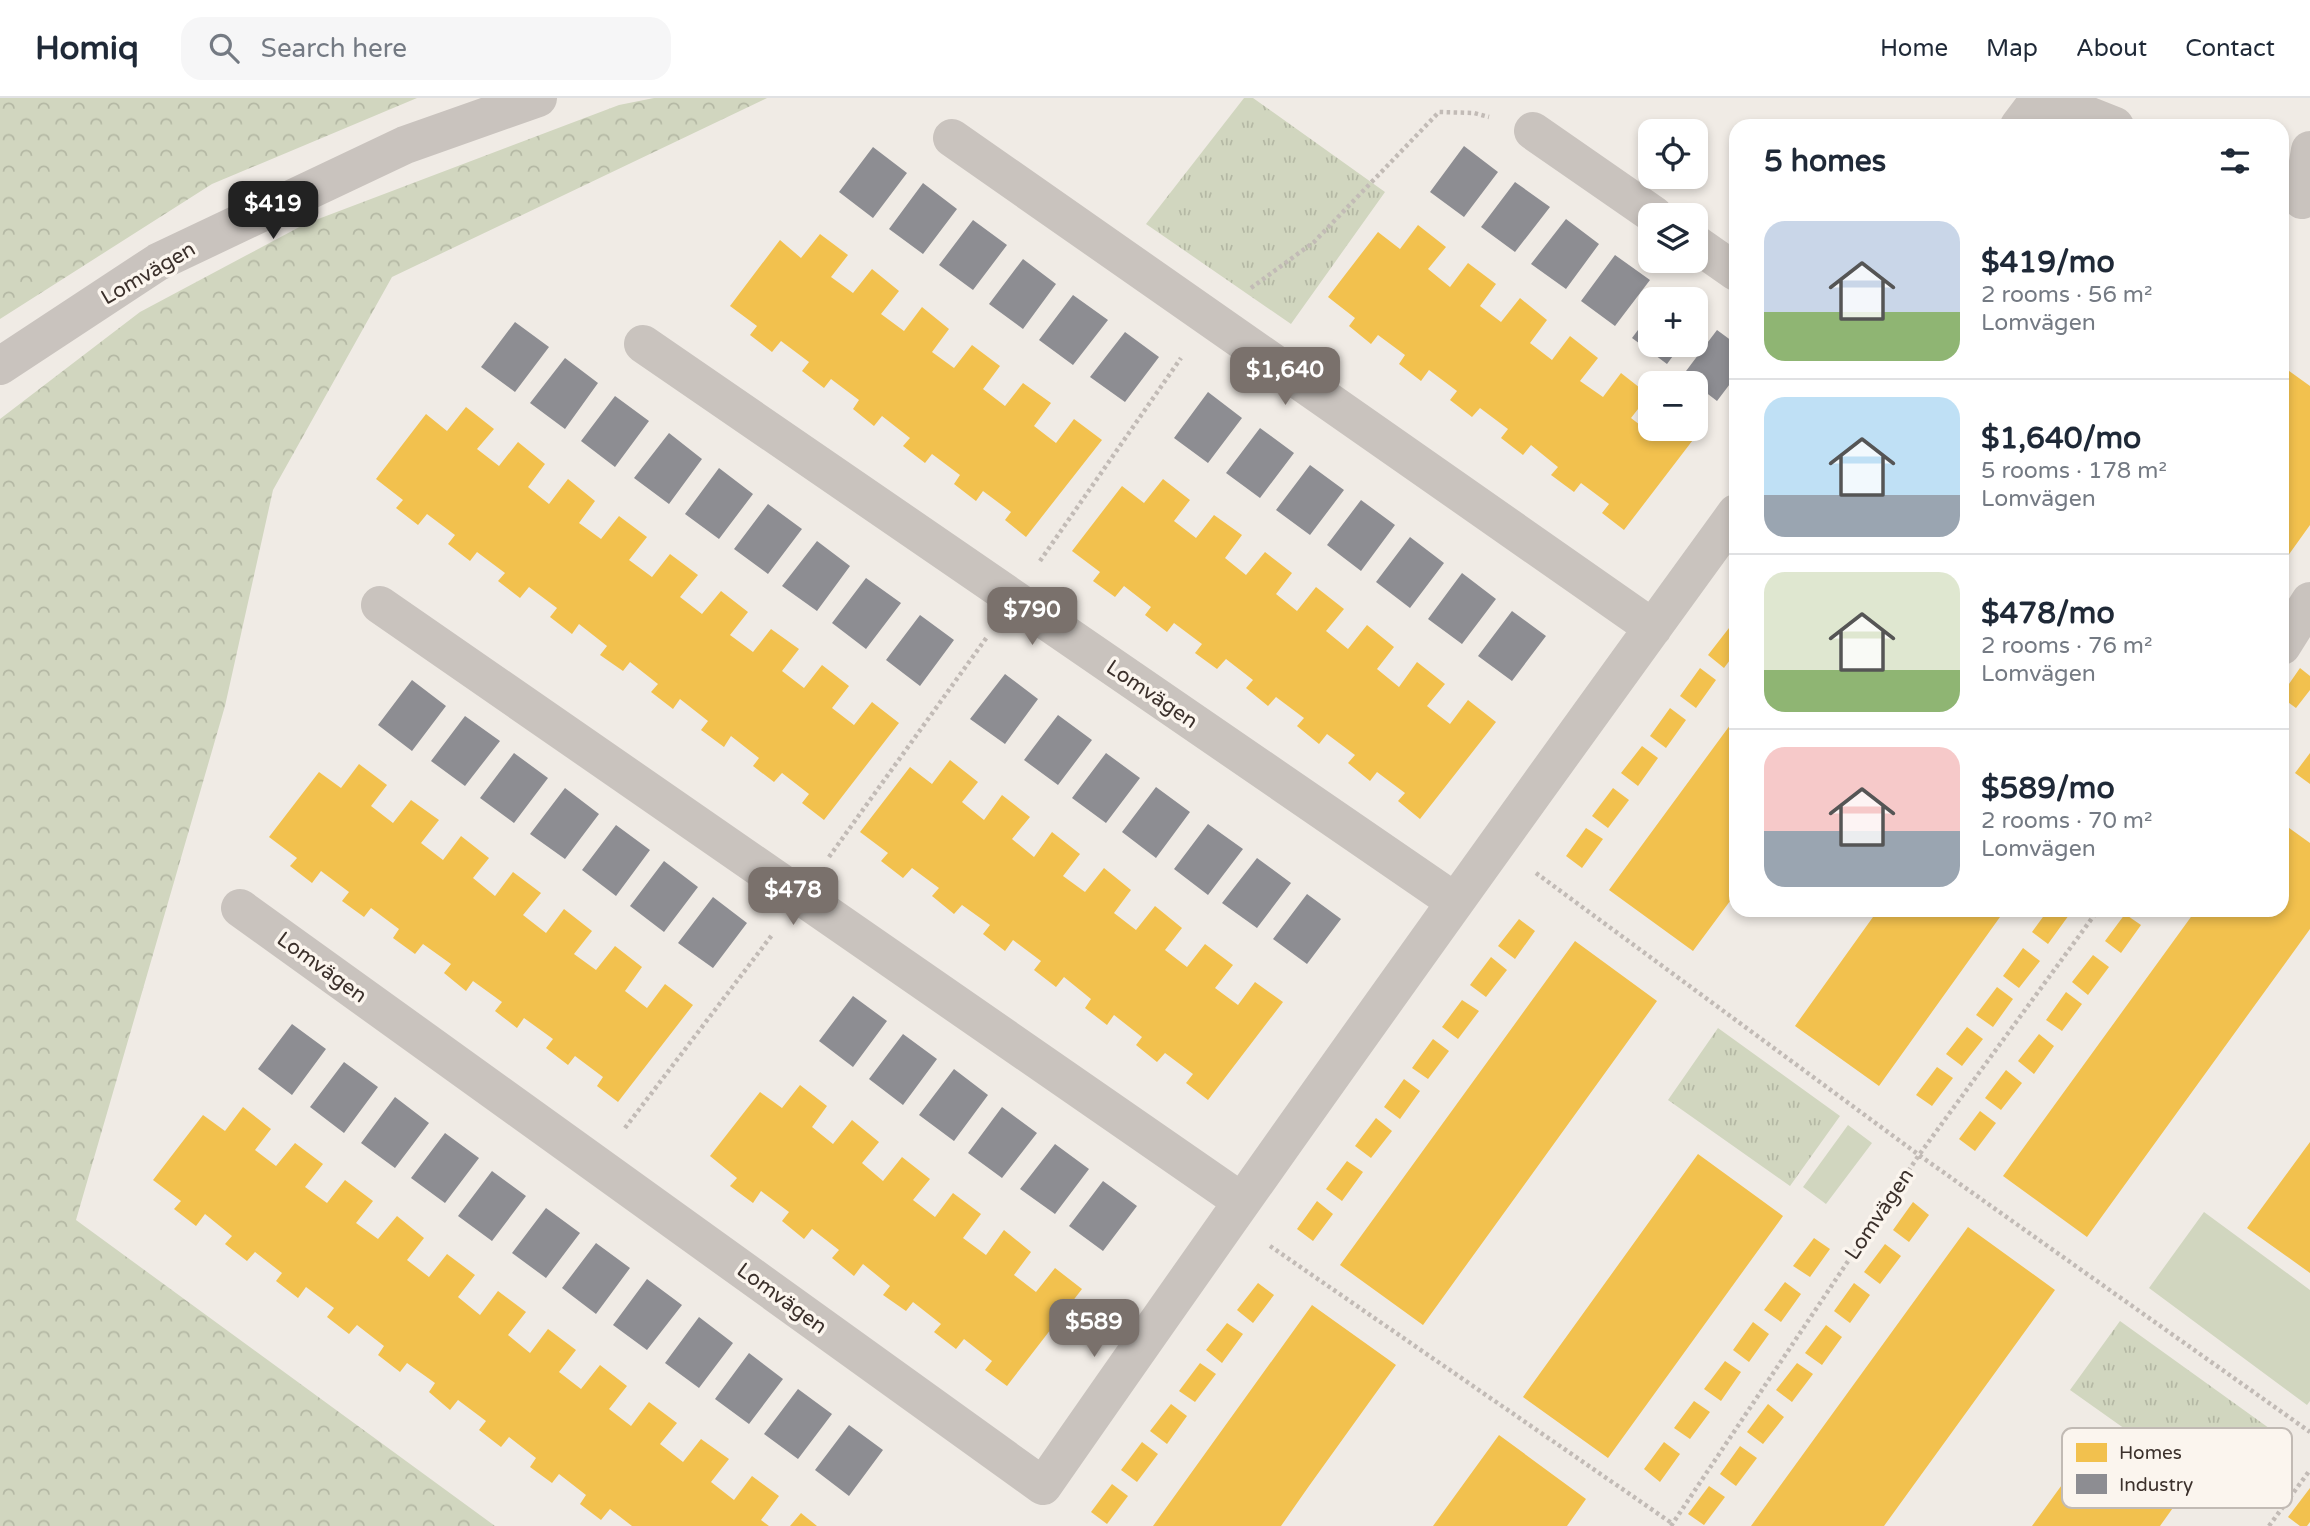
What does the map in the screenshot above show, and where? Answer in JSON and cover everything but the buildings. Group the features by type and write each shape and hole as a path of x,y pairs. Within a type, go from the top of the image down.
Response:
{"street":[{"name":"Lomvägen","path":"0,366 158,262 405,145 538,98"},
{"path":"2025,119 2042,98 2097,119"},
{"path":"1534,131 1638,204"},
{"path":"952,138 1653,628"},
{"path":"2298,198 2310,150"},
{"path":"1708,252 1729,267"},
{"name":"Lomvägen","path":"643,344 1454,901"},
{"name":"Lomvägen","path":"240,908 1042,1486 1454,901 1729,523"},
{"path":"2289,635 2310,601"},
{"path":"380,605 1235,1209"}],"path":[{"path":"1496,843 1919,1155 2310,1432"},
{"name":"Lomvägen","path":"1672,1525 1919,1155 2093,917"},
{"path":"1235,1209 1445,1369 1672,1525"},
{"path":"2292,1495 2310,1470"},
{"path":"2269,1526 2282,1508"}],"green space":[{"path":"0,98 417,98 212,184 0,319"},
{"path":"654,98 767,98 392,277 273,490 225,706 76,1220 495,1526 0,1526 0,419 140,312 305,224 619,105"},
{"path":"1244,98 1253,98 1385,192 1291,324 1146,224"},
{"path":"1718,1028 1840,1116 1790,1186 1668,1100"},
{"path":"1848,1125 1872,1143 1826,1204 1803,1187"},
{"path":"2204,1212 2310,1290 2310,1401 2307,1405 2149,1288"},
{"path":"2120,1321 2269,1428 2124,1428 2070,1390"}]}
